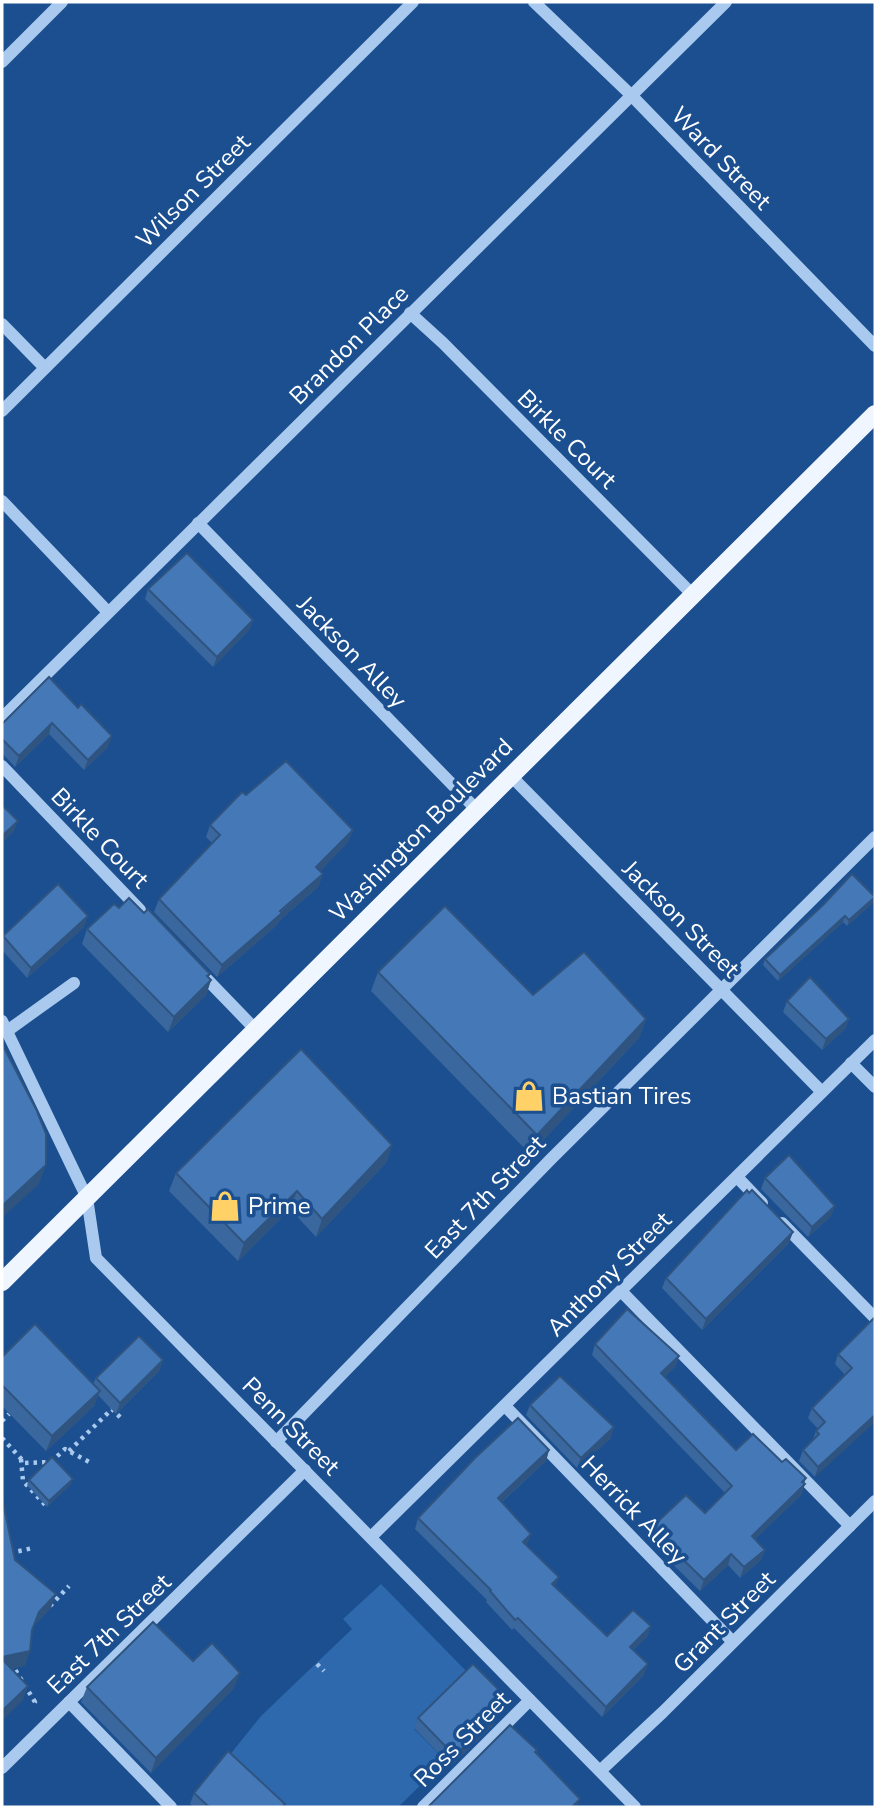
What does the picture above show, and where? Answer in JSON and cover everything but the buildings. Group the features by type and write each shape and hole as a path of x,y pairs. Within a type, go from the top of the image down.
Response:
{"main road":[{"name":"Washington Boulevard","path":"2,1282 875,414"}],"street":[{"path":"2,62 62,2"},
{"name":"Wilson Street","path":"2,411 413,2"},
{"name":"Ward Street","path":"534,2 631,95 875,346"},
{"name":"Brandon Place","path":"2,718 726,2"},
{"name":"Birkle Court","path":"410,313 693,595"},
{"path":"2,324 45,368"},
{"path":"2,501 108,612"},
{"name":"Jackson Alley","path":"198,523 477,810"},
{"name":"Birkle Court","path":"2,766 153,923"},
{"name":"Jackson Street","path":"511,776 822,1092"},
{"name":"East 7th Street","path":"276,1441 720,989 875,837"},
{"path":"191,962 256,1030"},
{"path":"4,1026 74,983"},
{"name":"Penn Street","path":"4,1026 87,1198 96,1258 635,1807"},
{"name":"Anthony Street","path":"371,1538 875,1040"},
{"path":"851,1063 875,1087"},
{"path":"737,1177 875,1318"},
{"path":"621,1292 850,1526"},
{"name":"Herrick Alley","path":"505,1406 733,1642"},
{"name":"East 7th Street","path":"2,1768 305,1470"},
{"name":"Grant Street","path":"600,1772 875,1501"},
{"name":"Ross Street","path":"424,1807 530,1700"},
{"path":"69,1702 171,1807"}],"path":[{"path":"69,1451 112,1409 121,1418"},
{"path":"2,1421 9,1414"},
{"path":"3,1443 25,1463 50,1462 65,1449 93,1464"},
{"path":"51,1447 55,1458"},
{"path":"21,1458 23,1481 47,1507"},
{"path":"50,1462 57,1470"},
{"path":"6,1554 33,1548"},
{"path":"41,1615 69,1587"},
{"path":"4,1653 36,1702 27,1710"},
{"path":"317,1664 324,1671"}],"shaded area":[{"path":"381,1584 470,1675 414,1729 446,1761 398,1807 274,1807 224,1762 261,1716 352,1629 343,1619"}],"place":[{"name":"Bastian Tires","path":"529,1096"},
{"name":"Prime","path":"225,1206"}]}
